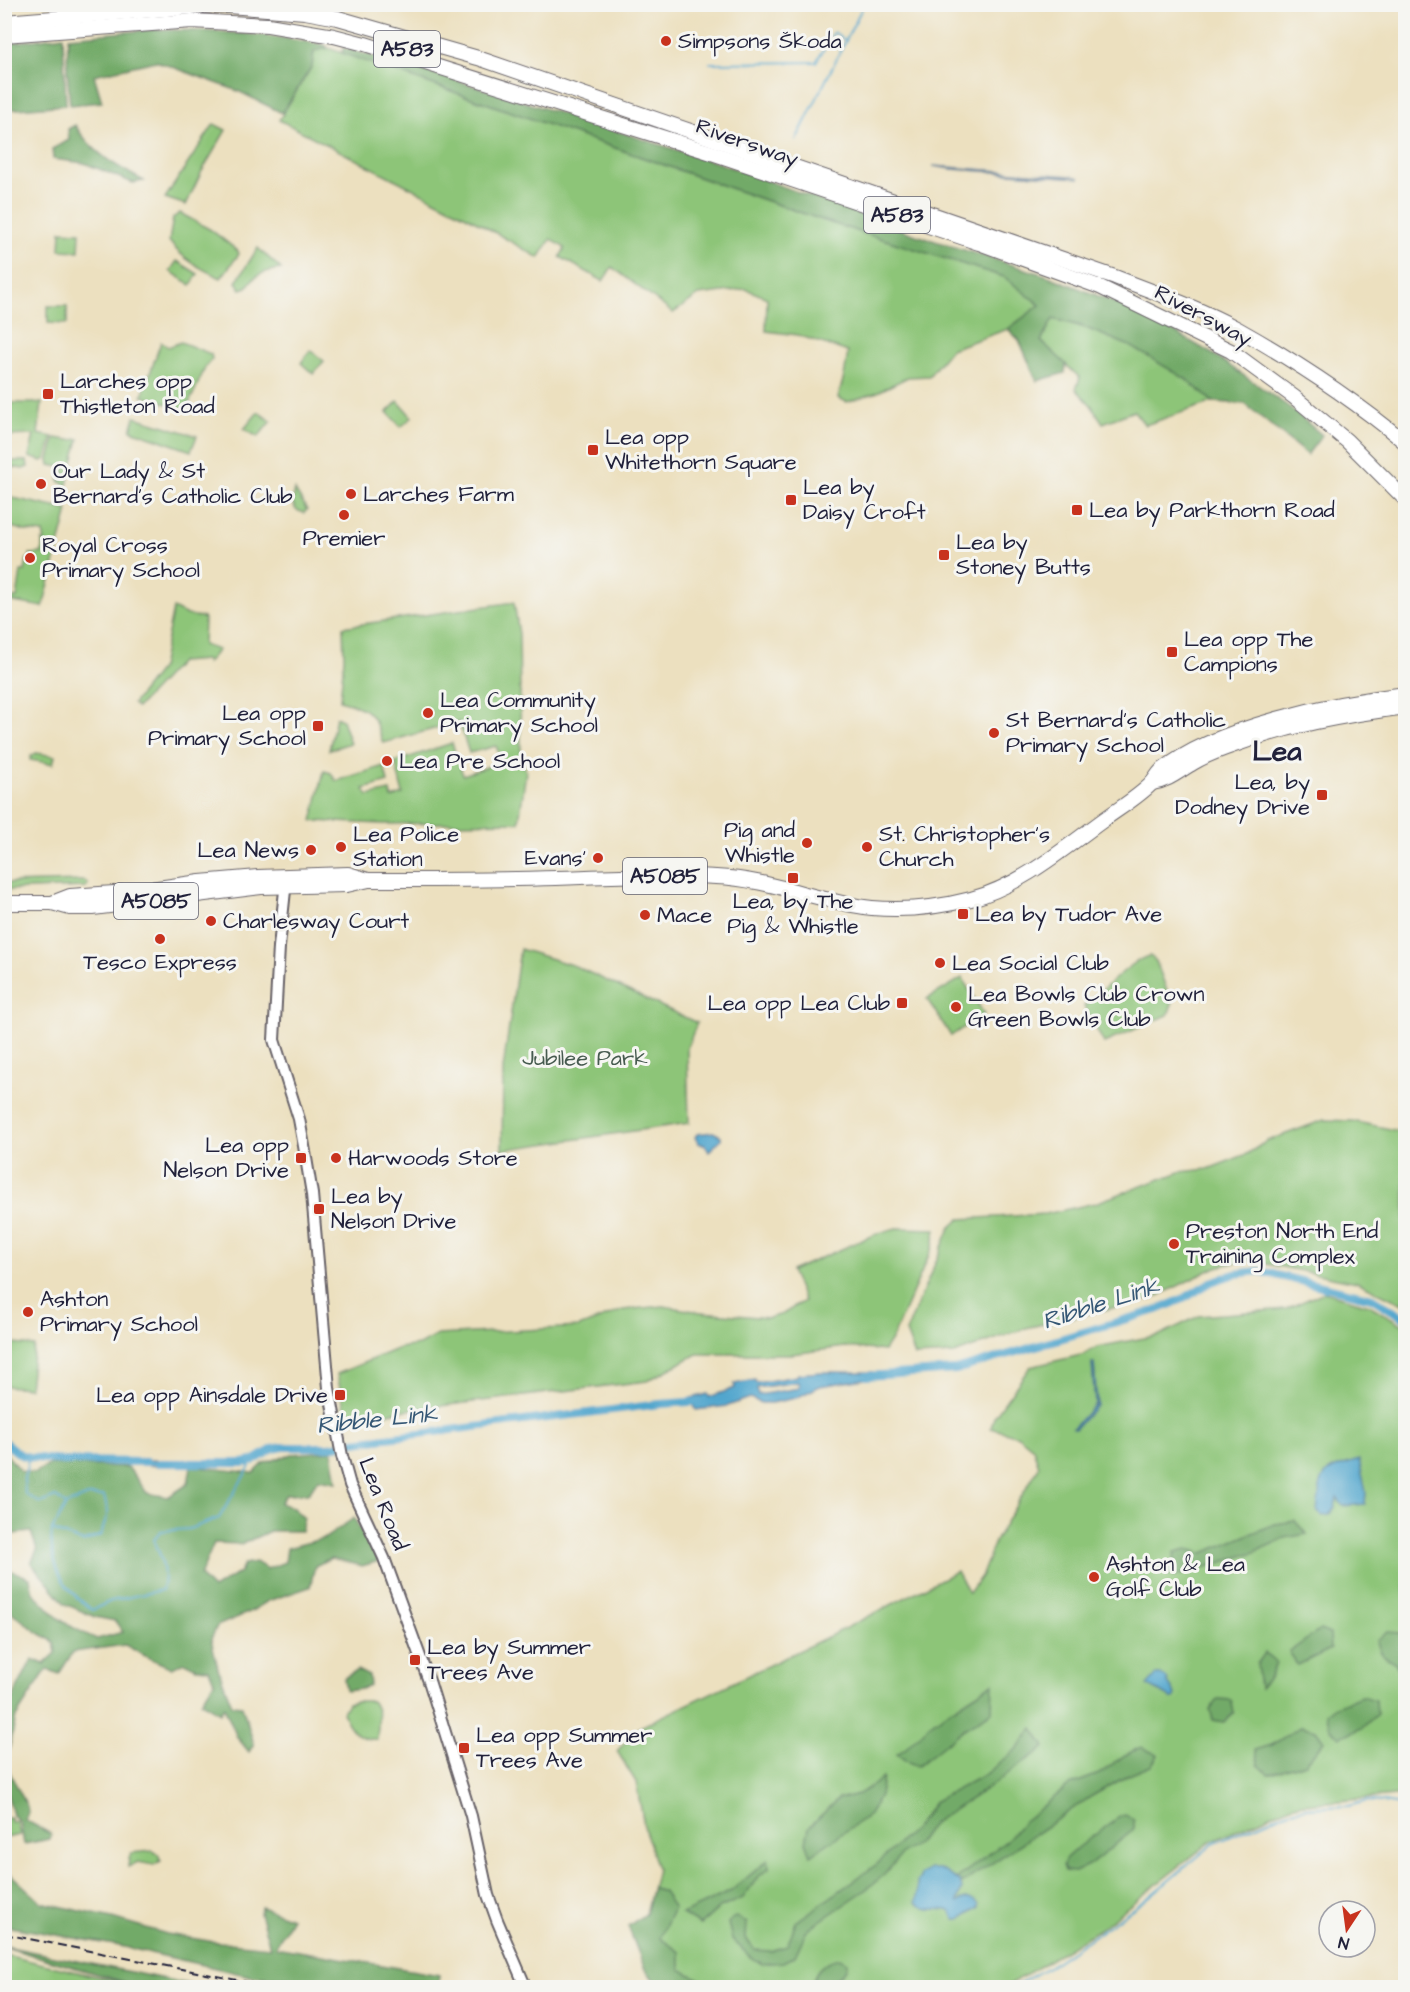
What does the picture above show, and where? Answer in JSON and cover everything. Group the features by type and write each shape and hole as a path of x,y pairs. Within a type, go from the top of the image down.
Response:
{"highway":[{"name":"Riversway","path":"4,22 216,5 273,8 338,18 478,58 1073,262 1180,303 1237,329 1297,365 1366,410 1406,443"},
{"name":"Riversway","path":"4,35 192,21 268,24 343,39 476,78 709,152 979,243 1101,287 1231,351 1294,397 1347,441 1406,500"},
{"name":"A583","path":"337,24 342,30 460,66 476,78"},
{"name":"A5085","path":"4,903 52,903 70,908 117,906 286,881 347,885 369,880 717,877 758,882 874,908 939,905 973,898 1018,879 1062,851 1152,783 1159,773 1187,754 1218,739 1300,713 1406,694"},
{"name":"A5085","path":"1152,783 1164,781 1193,763 1223,749 1277,731 1360,713 1406,707"}],"street":[{"name":"Lea Road","path":"286,881 279,947 274,1040 298,1119 306,1155 313,1206 329,1388 342,1456 350,1485 384,1558 430,1684 471,1816 488,1895 496,1920 525,1988"}],"green space":[{"path":"149,30 194,30 259,35 325,45 328,48 314,51 312,66 282,113 238,91 156,61 94,75 102,102 70,105 67,69 68,37"},
{"path":"63,36 66,105 5,110 4,44"},
{"path":"328,48 828,222 1005,277 1040,305 1008,329 951,349 929,376 908,377 878,392 847,402 838,398 848,352 798,335 766,331 767,298 746,289 699,295 673,313 612,267 603,281 560,257 565,248 551,239 539,258 472,219 279,120 312,66 314,51"},
{"path":"343,48 442,76 721,164 916,235 1048,276 1126,307 1173,331 1214,355 1289,407 1322,435 1307,455 1245,404 1213,402 1186,379 1132,347 1081,326 1053,319 1041,341 1066,364 1065,373 1037,381 1019,340 1008,329 1040,305 1004,277 828,222 342,53"},
{"path":"214,124 226,130 202,171 186,205 165,198"},
{"path":"75,125 97,151 114,164 144,181 133,183 84,163 53,159 52,149 69,140 68,129"},
{"path":"180,213 211,230 238,251 239,254 221,278 192,263 169,241 173,218"},
{"path":"61,231 80,232 79,251 60,250"},
{"path":"258,248 281,269 261,274 247,287 241,289 236,282"},
{"path":"177,261 198,274 191,285 170,271"},
{"path":"48,306 67,306 67,324 48,323"},
{"path":"1053,319 1100,333 1145,353 1178,374 1213,402 1145,425 1134,411 1103,423 1076,389 1080,378 1041,341"},
{"path":"161,342 168,347 181,342 211,354 212,359 206,366 187,408 142,396"},
{"path":"310,350 324,361 313,374 301,363"},
{"path":"398,401 412,417 401,427 387,412"},
{"path":"4,403 42,403 38,434 53,437 46,459 42,461 29,457 34,435 5,436"},
{"path":"258,412 271,421 258,437 244,429"},
{"path":"135,417 197,436 191,451 131,430"},
{"path":"55,438 79,439 64,496 64,483 59,479 63,479 65,471 60,467 50,465 49,459"},
{"path":"5,461 27,461 28,467 23,469 5,466"},
{"path":"295,490 307,510 304,513 296,510 292,502"},
{"name":"Royal Cross Primary School","path":"4,496 68,510 43,607 8,601 8,598 17,598 21,571 25,571 27,559 31,557 30,554 42,553 42,541 45,542 43,533 5,525"},
{"name":"Lea Community Primary School","path":"514,602 519,634 521,757 526,771 519,822 384,824 312,821 324,771 331,773 336,781 384,766 388,782 364,789 368,796 390,791 392,798 403,794 395,762 452,743 463,775 502,762 496,746 469,753 459,722 383,743 373,718 365,710 340,700 344,658 343,627"},
{"path":"173,608 187,615 204,618 203,645 218,650 207,663 206,660 180,662 137,708 133,704 161,668"},
{"path":"336,717 342,720 350,743 329,750"},
{"path":"36,753 55,756 53,764 30,760 31,756"},
{"path":"85,881 88,884 86,887 5,890 5,883"},
{"name":"Jubilee Park","path":"520,949 575,966 697,1023 687,1048 689,1123 502,1150 503,1069"},
{"path":"1150,956 1156,961 1172,1004 1168,1015 1104,1043 1084,1006 1135,963"},
{"name":"Lea Bowls Club Crown Green Bowls Club","path":"962,978 984,1014 951,1036 927,999"},
{"name":"Preston North End Training Complex","path":"1324,1120 1352,1121 1405,1132 1405,1305 1357,1282 1247,1260 1216,1267 1152,1299 1026,1328 954,1354 915,1356 906,1332 950,1228 960,1219 1046,1214 1095,1203 1180,1172 1208,1169 1247,1154 1267,1141"},
{"path":"896,1228 936,1229 933,1246 893,1337 884,1351 845,1347 792,1354 697,1354 647,1381 399,1411 347,1422 337,1374 399,1348 419,1345 437,1335 579,1327 623,1310 663,1306 769,1318 783,1314 804,1301 791,1271 876,1234"},
{"name":"Ashton & Lea Golf Club","path":"1324,1292 1369,1305 1405,1326 1406,1795 1293,1805 1209,1843 1101,1928 1006,1987 660,1987 645,1969 628,1926 646,1914 657,1869 645,1830 636,1782 617,1751 638,1728 838,1632 957,1571 969,1593 982,1575 996,1539 1039,1467 1033,1448 1018,1436 991,1428 994,1417 1030,1367 1085,1354 1097,1347 1160,1335 1199,1316 1286,1309"},
{"path":"4,1343 34,1346 29,1388 5,1386"},
{"path":"332,1451 337,1482 318,1479 309,1493 286,1494 280,1503 293,1508 304,1518 301,1531 270,1531 242,1544 214,1543 200,1576 213,1589 240,1572 244,1564 256,1562 267,1569 285,1562 287,1548 325,1538 354,1518 379,1561 362,1566 331,1558 315,1566 310,1587 268,1601 250,1612 217,1626 211,1639 218,1668 232,1705 242,1706 254,1744 249,1752 237,1737 224,1707 220,1713 201,1702 214,1682 209,1669 196,1668 185,1662 172,1668 125,1645 73,1652 59,1674 47,1669 16,1717 7,1759 9,1771 27,1806 28,1812 25,1820 51,1834 50,1839 24,1844 20,1822 13,1815 5,1786 5,1710 32,1659 44,1664 56,1653 54,1642 10,1611 5,1611 5,1568 30,1578 33,1593 54,1614 75,1628 97,1639 123,1632 115,1621 95,1617 65,1604 31,1563 37,1550 31,1532 13,1534 5,1527 5,1453 21,1471 35,1473 50,1464 128,1467 147,1493 168,1497 188,1484 191,1466 254,1473 264,1463 292,1454"},
{"path":"1295,1521 1307,1534 1285,1538 1255,1552 1174,1577 1160,1571 1173,1566 1175,1552 1187,1549 1203,1553 1275,1524"},
{"path":"1320,1630 1330,1634 1331,1649 1298,1665 1289,1652"},
{"path":"1388,1632 1401,1633 1405,1640 1405,1688 1396,1664 1388,1660 1379,1649 1377,1640"},
{"path":"1265,1653 1276,1662 1271,1676 1260,1688 1257,1664"},
{"path":"357,1670 369,1676 370,1685 346,1691 344,1678"},
{"path":"993,1683 992,1712 964,1729 918,1766 910,1764 897,1754 934,1721"},
{"path":"1361,1696 1376,1700 1377,1714 1362,1728 1340,1737 1330,1728 1326,1714 1334,1707"},
{"path":"1218,1699 1231,1700 1234,1712 1224,1722 1213,1720 1210,1709"},
{"path":"372,1701 375,1705 378,1719 377,1739 360,1736 348,1723 343,1712 348,1703"},
{"path":"1301,1726 1316,1730 1324,1741 1306,1763 1268,1774 1259,1765 1255,1750 1272,1745"},
{"path":"1033,1728 1045,1747 991,1786 933,1823 918,1843 902,1854 884,1875 807,1930 795,1956 783,1962 762,1964 748,1955 732,1939 728,1923 737,1917 747,1923 746,1938 754,1950 771,1951 787,1946 796,1922 877,1864 918,1825 935,1801 986,1774 1018,1748"},
{"path":"1141,1747 1158,1755 1151,1766 1129,1775 1092,1796 961,1884 956,1879 1006,1841 1024,1821 1070,1785 1099,1774 1125,1755"},
{"path":"883,1778 880,1795 869,1815 811,1855 806,1842 809,1827 838,1799 859,1794"},
{"path":"1126,1815 1134,1820 1134,1828 1131,1832 1091,1864 1075,1872 1065,1871 1063,1865 1066,1858 1121,1816"},
{"path":"10,1817 11,1822 17,1821 20,1835 5,1838 5,1818"},
{"path":"153,1851 158,1854 161,1861 154,1865 138,1862 128,1867 131,1853"},
{"path":"768,1860 769,1869 758,1877 743,1898 718,1909 700,1925 682,1914 731,1891"},
{"path":"5,1869 41,1902 112,1918 167,1934 209,1941 270,1947 260,1913 261,1907 292,1918 275,1947 439,1975 439,1987 330,1987 281,1978 254,1977 120,1946 5,1926"},
{"path":"653,1887 663,1892 674,1908 660,1938 680,1952 680,1969 709,1987 660,1987 645,1969 628,1926 646,1914"},
{"path":"4,1946 203,1987 141,1987"},
{"path":"5,1955 141,1987 5,1987"},
{"path":"839,1958 847,1962 847,1968 836,1979 834,1987 815,1987 816,1972 828,1962"}],"water":[{"path":"933,166 1071,176 1080,178 952,169"},
{"path":"713,1132 721,1136 721,1139 709,1152 705,1145 698,1143 695,1137 697,1134"},
{"path":"1092,1363 1094,1363 1097,1405 1075,1429 1073,1428 1095,1404"},
{"path":"873,1372 878,1377 820,1386 796,1398 772,1403 761,1403 750,1398 728,1406 696,1410 691,1398 708,1394 709,1397 735,1388 734,1384 755,1380 756,1383 798,1374","holes":["798,1382 799,1388 758,1395 757,1388"]},
{"path":"139,1460 170,1460 169,1466 138,1465"},
{"path":"1359,1460 1366,1492 1365,1504 1343,1506 1337,1498 1335,1507 1329,1515 1322,1516 1317,1511 1320,1488 1325,1475 1329,1471"},
{"path":"1156,1675 1167,1678 1176,1695 1174,1698 1147,1685"},
{"path":"930,1869 940,1869 960,1881 962,1889 958,1902 971,1899 979,1904 979,1907 960,1920 955,1920 950,1911 929,1909 916,1903 917,1882 922,1874"}],"waterway":[{"path":"796,140 864,4"},
{"path":"710,63 816,62 834,32 846,41"},
{"name":"Ribble Link","path":"866,1376 956,1370 1157,1310 1185,1298 1211,1282 1235,1274 1259,1271 1372,1298 1406,1319"},
{"name":"Ribble Link","path":"159,1463 243,1463 253,1461 273,1449 283,1447 330,1447 354,1442 660,1404 703,1401"},
{"name":"Ribble Link","path":"4,1442 21,1455 29,1457 63,1461 146,1462"},
{"path":"29,1457 24,1478 25,1494 40,1503 56,1497 66,1505 52,1530"},
{"path":"66,1505 88,1496 104,1496 108,1512 101,1535 83,1542 52,1530 53,1554 58,1570 73,1594 92,1610 111,1601 162,1590 164,1570 154,1540 160,1531 189,1529 219,1518 253,1461"},
{"path":"1012,1988 1050,1966 1144,1901 1213,1844 1287,1812 1306,1808 1349,1806 1367,1801 1406,1806"}],"railway":[{"path":"4,1934 278,1988"}],"place":[{"name":"Simpsons Škoda","path":"666,41"},
{"name":"Larches opp Thistleton Road","path":"48,394"},
{"name":"Lea opp Whitethorn Square","path":"593,450"},
{"name":"Our Lady & St Bernard's Catholic Club","path":"41,484"},
{"name":"Larches Farm","path":"351,494"},
{"name":"Lea by Daisy Croft","path":"791,500"},
{"name":"Lea by Parkthorn Road","path":"1077,510"},
{"name":"Premier","path":"344,515"},
{"name":"Lea by Stoney Butts","path":"944,555"},
{"name":"Royal Cross Primary School","path":"30,558"},
{"name":"Lea opp The Campions","path":"1172,652"},
{"name":"Lea Community Primary School","path":"428,713"},
{"name":"Lea opp Primary School","path":"318,726"},
{"name":"St Bernard's Catholic Primary School","path":"994,733"},
{"name":"Lea Pre School","path":"387,761"},
{"name":"Lea, by Dodney Drive","path":"1322,795"},
{"name":"Pig and Whistle","path":"807,843"},
{"name":"Lea Police Station","path":"341,847"},
{"name":"St. Christopher's Church","path":"867,847"},
{"name":"Lea News","path":"311,850"},
{"name":"Evans'","path":"598,858"},
{"name":"Lea, by The Pig & Whistle","path":"793,878"},
{"name":"Lea by Tudor Ave","path":"963,914"},
{"name":"Mace","path":"645,915"},
{"name":"Charlesway Court","path":"211,921"},
{"name":"Tesco Express","path":"160,939"},
{"name":"Lea Social Club","path":"940,963"},
{"name":"Lea opp Lea Club","path":"902,1003"},
{"name":"Lea Bowls Club Crown Green Bowls Club","path":"956,1007"},
{"name":"Lea opp Nelson Drive","path":"301,1158"},
{"name":"Harwoods Store","path":"336,1158"},
{"name":"Lea by Nelson Drive","path":"319,1209"},
{"name":"Preston North End Training Complex","path":"1174,1244"},
{"name":"Ashton Primary School","path":"28,1312"},
{"name":"Lea opp Ainsdale Drive","path":"340,1395"},
{"name":"Ashton & Lea Golf Club","path":"1094,1577"},
{"name":"Lea by Summer Trees Ave","path":"415,1660"},
{"name":"Lea opp Summer Trees Ave","path":"464,1748"}],"district":[{"name":"Lea","path":"1277,751"}]}
